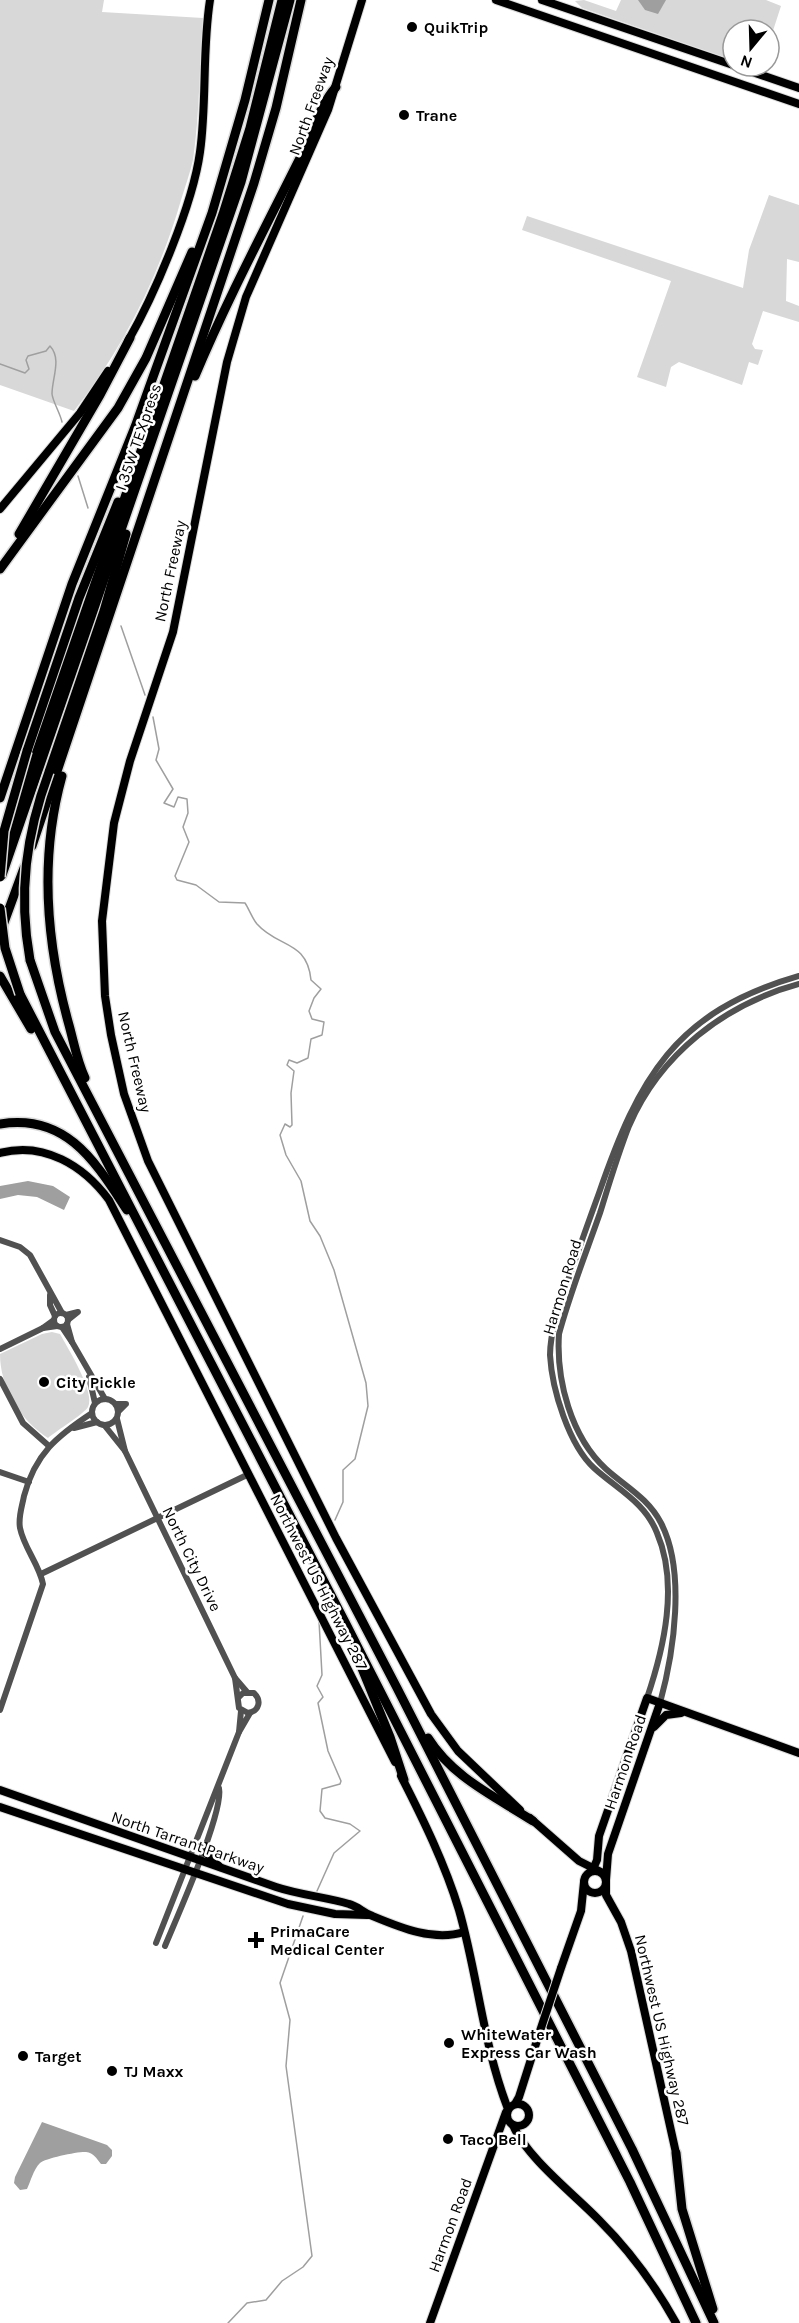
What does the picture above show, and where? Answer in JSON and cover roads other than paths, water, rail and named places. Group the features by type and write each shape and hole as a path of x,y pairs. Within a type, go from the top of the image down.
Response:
{"highway":[{"path":"0,798 72,584 139,416 212,213 246,94 269,0"},
{"name":"I 35W TEXpress","path":"0,878 237,170 282,0"},
{"name":"I 35W TEXpress","path":"0,858 241,182 290,0"},
{"name":"North Freeway","path":"0,933 89,679 254,183 276,108 301,0"},
{"path":"168,438 175,428 214,331 313,133 328,95 336,87"},
{"path":"11,550 118,408 146,358 203,223 212,213"},
{"path":"0,569 27,516 100,395 130,338"},
{"path":"0,878 4,831 27,751 82,588 125,487 135,480 139,489 104,611 34,812 26,856 24,913 30,960 55,1032 396,1686 632,2149 716,2323"},
{"path":"89,679 89,696 67,760 55,805 48,857 48,900 52,954 59,990 80,1067 107,1128"},
{"path":"0,908 5,948 15,994"},
{"path":"0,976 15,994 99,1144 630,2181 696,2323"},
{"path":"0,1124 41,1126 80,1146 93,1159 149,1243"},
{"path":"345,1622 390,1737 404,1780"},
{"path":"396,1686 433,1744 450,1764 479,1788 534,1821"},
{"path":"676,2152 682,2209 716,2323"}],"main road":[{"path":"0,509 80,413 130,338 158,279 196,175 203,126 205,32 210,0"},
{"name":"North Freeway","path":"362,0 319,135 252,282 224,374 173,632 124,780 110,843 102,921 105,996 122,1086 148,1161 336,1538 423,1702 464,1757 534,1821"},
{"path":"496,0 799,104"},
{"path":"542,0 719,61 714,75"},
{"path":"769,78 799,88"},
{"name":"Northwest US Highway 287","path":"0,1153 29,1151 54,1155 78,1167 95,1182 108,1200 404,1780 450,1887 464,1932 490,2060 510,2108"},
{"path":"647,1698 799,1753"},
{"name":"Harmon Road","path":"430,2323 483,2173 510,2108 523,2085 580,1911 584,1882 594,1871 598,1839 647,1698"},
{"name":"Harmon Road","path":"580,1911 588,1898 599,1892 606,1882 607,1858 660,1703"},
{"path":"651,1731 666,1715 687,1712"},
{"name":"North Tarrant Parkway","path":"0,1790 304,1896 350,1904 368,1915 435,1937 443,1938 464,1932"},
{"name":"North Tarrant Parkway","path":"0,1807 288,1904 335,1914 368,1915"},
{"path":"534,1821 606,1882"},
{"path":"579,1861 590,1861 598,1839"},
{"path":"205,1846 206,1853 221,1868"},
{"path":"584,1882 589,1891 599,1892"},
{"name":"Northwest US Highway 287","path":"606,1882 606,1895 621,1922 631,1952 676,2152"},
{"name":"Harmon Road","path":"523,2085 529,2113"},
{"path":"525,2144 525,2124 529,2113 524,2105 510,2108 507,2120 525,2144 625,2248 658,2291 676,2323"},
{"path":"513,2125 525,2124"},
{"name":"Harmon Road","path":"499,2138 513,2125"}],"street":[{"path":"626,1125 648,1080 682,1038 718,1010 750,993 799,976"},
{"path":"626,1125 651,1086 687,1044 709,1026 754,999 799,984"},
{"name":"Harmon Road","path":"626,1125 556,1315 550,1355 553,1376 575,1443 594,1468 632,1497 647,1514 662,1547 667,1617 656,1673 647,1698"},
{"name":"Harmon Road","path":"626,1125 564,1317 558,1353 565,1388 583,1442 607,1470 639,1494 652,1509 668,1538 674,1578 675,1622 668,1676 660,1703"},
{"path":"0,1240 20,1247 30,1255 89,1376 105,1399 116,1404 119,1411 117,1419 105,1426 97,1422 92,1413"},
{"path":"0,1349 61,1320"},
{"path":"0,1710 43,1584 20,1528 20,1515 29,1482 40,1456 49,1446 92,1413 95,1403 89,1376"},
{"path":"0,1379 22,1423 49,1446"},
{"path":"95,1403 105,1399"},
{"name":"North City Drive","path":"117,1419 125,1451 235,1678 247,1692"},
{"path":"74,1428 97,1422"},
{"name":"North City Drive","path":"105,1426 125,1451"},
{"path":"0,1472 29,1482"},
{"path":"40,1574 249,1474"},
{"name":"North City Drive","path":"235,1678 238,1698"},
{"path":"156,1943 213,1794 219,1788 239,1732 250,1713 257,1709 259,1702 256,1696 247,1692 238,1698 241,1711 239,1732"},
{"path":"241,1711 250,1713"},
{"path":"165,1946 205,1846 220,1797 219,1788"}],"waterway":[{"path":"0,364 25,373 29,369 26,360 28,356 46,351 50,346 54,351 56,363 52,394 62,422"},
{"path":"78,476 88,508"},
{"path":"121,626 145,695"},
{"path":"153,717 159,749 156,760 173,789 164,803 174,807 178,797 187,799 188,813 183,827 189,842 175,876 177,880 196,885 219,902 245,903 255,922 265,932 298,951 304,958 311,980 321,989 314,998 309,1011 312,1019 324,1022 322,1035 311,1039 308,1058 297,1063 289,1060 287,1065 294,1071 291,1093 292,1125 290,1127 285,1124 280,1135 286,1155 301,1181 310,1221 320,1236 334,1270 366,1383 368,1406 355,1459 343,1470 343,1502 335,1520"},
{"path":"321,1609 327,1600"},
{"path":"317,1891 334,1853 360,1831 350,1824 325,1818 320,1811 322,1789 340,1784 341,1781 328,1751 318,1703 323,1697 317,1686 322,1675 319,1621"},
{"path":"228,2323 247,2303 266,2300 282,2281 303,2267 312,2256 286,2066 290,2020 280,1983 303,1916"}],"place":[{"name":"QuikTrip","path":"412,27"},
{"name":"Trane","path":"404,115"},
{"name":"City Pickle","path":"44,1382"},
{"name":"PrimaCare Medical Center","path":"256,1940"},
{"name":"WhiteWater Express Car Wash","path":"449,2043"},
{"name":"Target","path":"23,2056"},
{"name":"TJ Maxx","path":"112,2071"},
{"name":"Taco Bell","path":"448,2139"}]}
